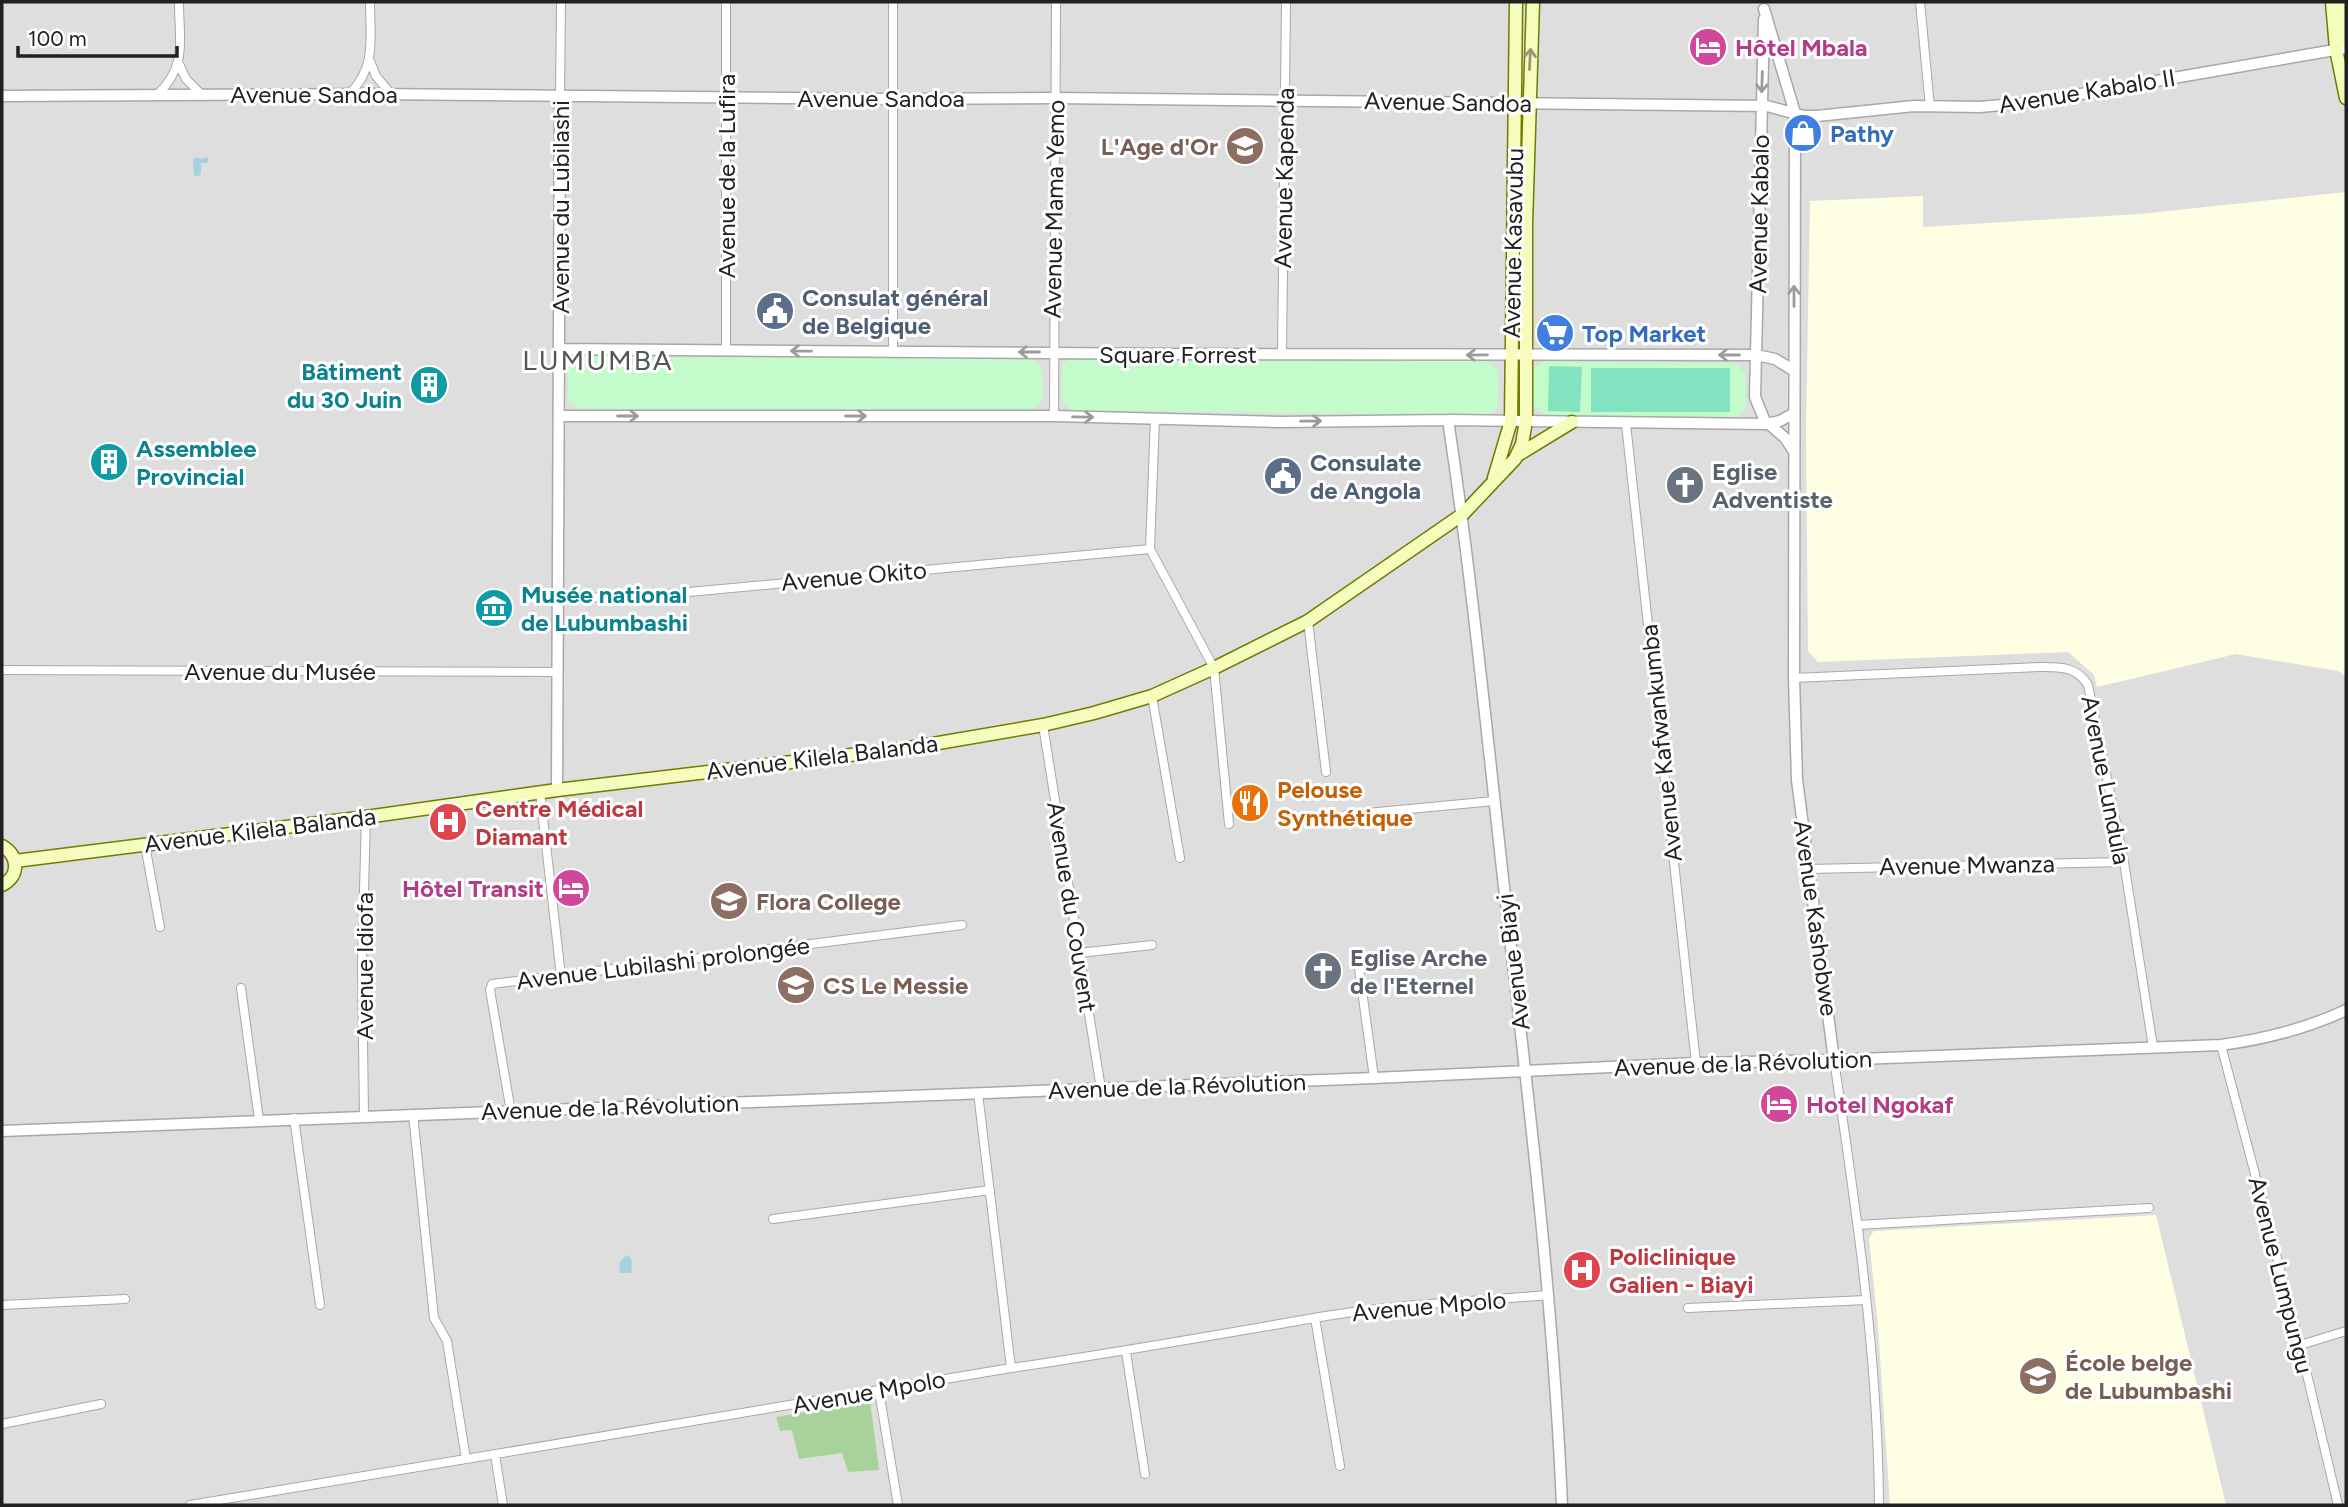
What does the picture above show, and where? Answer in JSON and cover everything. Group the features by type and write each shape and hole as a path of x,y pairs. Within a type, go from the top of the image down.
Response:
{"main road":[{"name":"Avenue Kasavubu","path":"1516,2 1522,103 1526,421"},
{"name":"Avenue Kasavubu","path":"1492,481 1511,421 1511,355 1522,103 1533,2"},
{"path":"2332,2 2343,46"},
{"path":"2344,2 2346,98"},
{"name":"Avenue Kilela Balanda","path":"15,861 366,817 540,792 909,748 1043,725 1152,696 1308,621 1463,514 1517,455 1526,421"},
{"path":"1517,455 1572,422"},
{"path":"2,846 9,851 16,867 12,878 2,885"}],"street":[{"path":"157,95 173,78 179,64 179,2"},
{"path":"370,2 370,61 376,76 391,94"},
{"name":"Avenue du Lubilashi","path":"557,790 561,2"},
{"name":"Avenue de la Lufira","path":"726,2 726,349"},
{"path":"893,2 893,352"},
{"name":"Avenue Mama Yemo","path":"1054,416 1056,2"},
{"name":"Avenue Kapenda","path":"1282,355 1286,2"},
{"path":"1920,2 1930,107"},
{"name":"Avenue Kabalo","path":"1764,5 1755,397 1760,414 1768,424"},
{"name":"Avenue Kabalo","path":"1764,5 1795,113 1794,413"},
{"name":"Avenue Kabalo II","path":"1795,113 1817,116 1894,108 1980,107 2035,102 2343,46"},
{"path":"349,94 358,85 370,61"},
{"path":"179,64 187,79 201,94"},
{"name":"Avenue Sandoa","path":"2,96 391,94 1285,100 1761,106 1795,113"},
{"name":"Square Forrest","path":"560,349 1282,355 1756,355 1775,359 1793,370"},
{"path":"560,416 1054,416 1281,422 1448,420 1768,424 1794,413"},
{"name":"Avenue Kashobwe","path":"1794,413 1794,678 1797,780 1858,1225 1876,1433 1879,1505"},
{"path":"1156,418 1150,549 1214,668 1230,824"},
{"name":"Avenue Biayi","path":"1448,420 1463,514 1526,1071 1549,1295 1562,1505"},
{"name":"Avenue Kafwankumba","path":"1626,424 1696,1062"},
{"path":"1768,424 1785,438 1794,453"},
{"name":"Avenue Okito","path":"559,600 657,595 1150,549"},
{"path":"1308,621 1326,772"},
{"name":"Avenue Lundula","path":"1794,678 2039,667 2067,667 2076,672 2088,685 2124,862 2153,1047"},
{"name":"Avenue du Musée","path":"2,670 558,672"},
{"path":"1152,696 1180,858"},
{"name":"Avenue du Couvent","path":"1043,725 1101,1089"},
{"path":"540,792 561,976"},
{"path":"1346,815 1494,801"},
{"name":"Avenue Idiofa","path":"364,1116 362,963 366,817"},
{"path":"145,845 160,927"},
{"name":"Avenue Mwanza","path":"1810,869 2124,862"},
{"name":"Avenue Lubilashi prolongée","path":"510,1111 491,985 962,925"},
{"path":"1079,953 1152,945"},
{"path":"1358,961 1374,1078"},
{"path":"242,988 259,1120"},
{"name":"Avenue de la Révolution","path":"2,1131 1374,1078 1696,1062 1835,1060 2221,1045 2275,1037 2323,1022 2346,1010"},
{"name":"Avenue Lumpungu","path":"2221,1045 2300,1345 2338,1505"},
{"path":"978,1093 1011,1368"},
{"path":"414,1114 434,1318 447,1341 466,1460"},
{"path":"294,1118 320,1305"},
{"path":"773,1219 990,1190"},
{"path":"1858,1225 2149,1208"},
{"name":"Avenue Mpolo","path":"191,1505 1011,1368 1126,1352 1315,1318 1438,1303 1549,1295"},
{"path":"2,1305 125,1299"},
{"path":"1688,1308 1866,1300"},
{"path":"1315,1318 1340,1466"},
{"path":"2300,1345 2346,1331"},
{"path":"1126,1352 1145,1474"},
{"path":"879,1391 898,1505"},
{"path":"2,1424 101,1404"},
{"path":"495,1455 503,1505"}],"shaded area":[{"path":"2,2 2346,2 2346,1505 2,1505"},
{"path":"2346,192 2346,677 2338,671 2236,654 2097,687 2094,675 2068,652 1818,662 1808,651 1806,429 1810,201 1923,196 1923,227 2140,214"},
{"name":"École belge de Lubumbashi","path":"2156,1215 2226,1505 1890,1505 1869,1238 1874,1231"}],"green space":[{"path":"579,357 1030,358 1042,366 1043,400 1034,409 578,409 568,400 568,366"},
{"path":"1072,358 1487,361 1498,371 1498,407 1488,416 1071,410 1061,400 1062,364"},
{"path":"1544,361 1735,363 1746,374 1746,410 1736,417 1545,415 1533,404 1534,368"},
{"path":"1549,366 1582,367 1580,412 1548,411"},
{"path":"1591,368 1730,368 1730,412 1591,412"},
{"path":"870,1401 879,1470 848,1472 842,1453 799,1459 792,1430 780,1431 776,1417"}],"water":[{"path":"196,157 207,157 209,160 207,163 201,163 201,174 194,176 193,160"},
{"path":"629,1255 632,1262 631,1273 620,1273 620,1261"}],"place":[{"name":"Hôtel Mbala","path":"1708,47"},
{"name":"Pathy","path":"1803,133"},
{"name":"L'Age d'Or","path":"1245,146"},
{"name":"Consulat général de Belgique","path":"775,311"},
{"name":"Top Market","path":"1555,333"},
{"name":"Bâtiment du 30 Juin","path":"429,385"},
{"name":"Assemblee Provincial","path":"109,462"},
{"name":"Consulate de Angola","path":"1283,476"},
{"name":"Eglise Adventiste","path":"1685,485"},
{"name":"Musée national de Lubumbashi","path":"494,608"},
{"name":"Pelouse Synthétique","path":"1250,803"},
{"name":"Centre Médical Diamant","path":"448,822"},
{"name":"Hôtel Transit","path":"571,888"},
{"name":"Flora College","path":"729,901"},
{"name":"Eglise Arche de l'Eternel","path":"1323,971"},
{"name":"CS Le Messie","path":"796,985"},
{"name":"Hotel Ngokaf","path":"1779,1104"},
{"name":"Policlinique Galien - Biayi","path":"1582,1270"},
{"name":"École belge de Lubumbashi","path":"2038,1376"}],"district":[{"name":"LUMUMBA","path":"598,360"}]}
